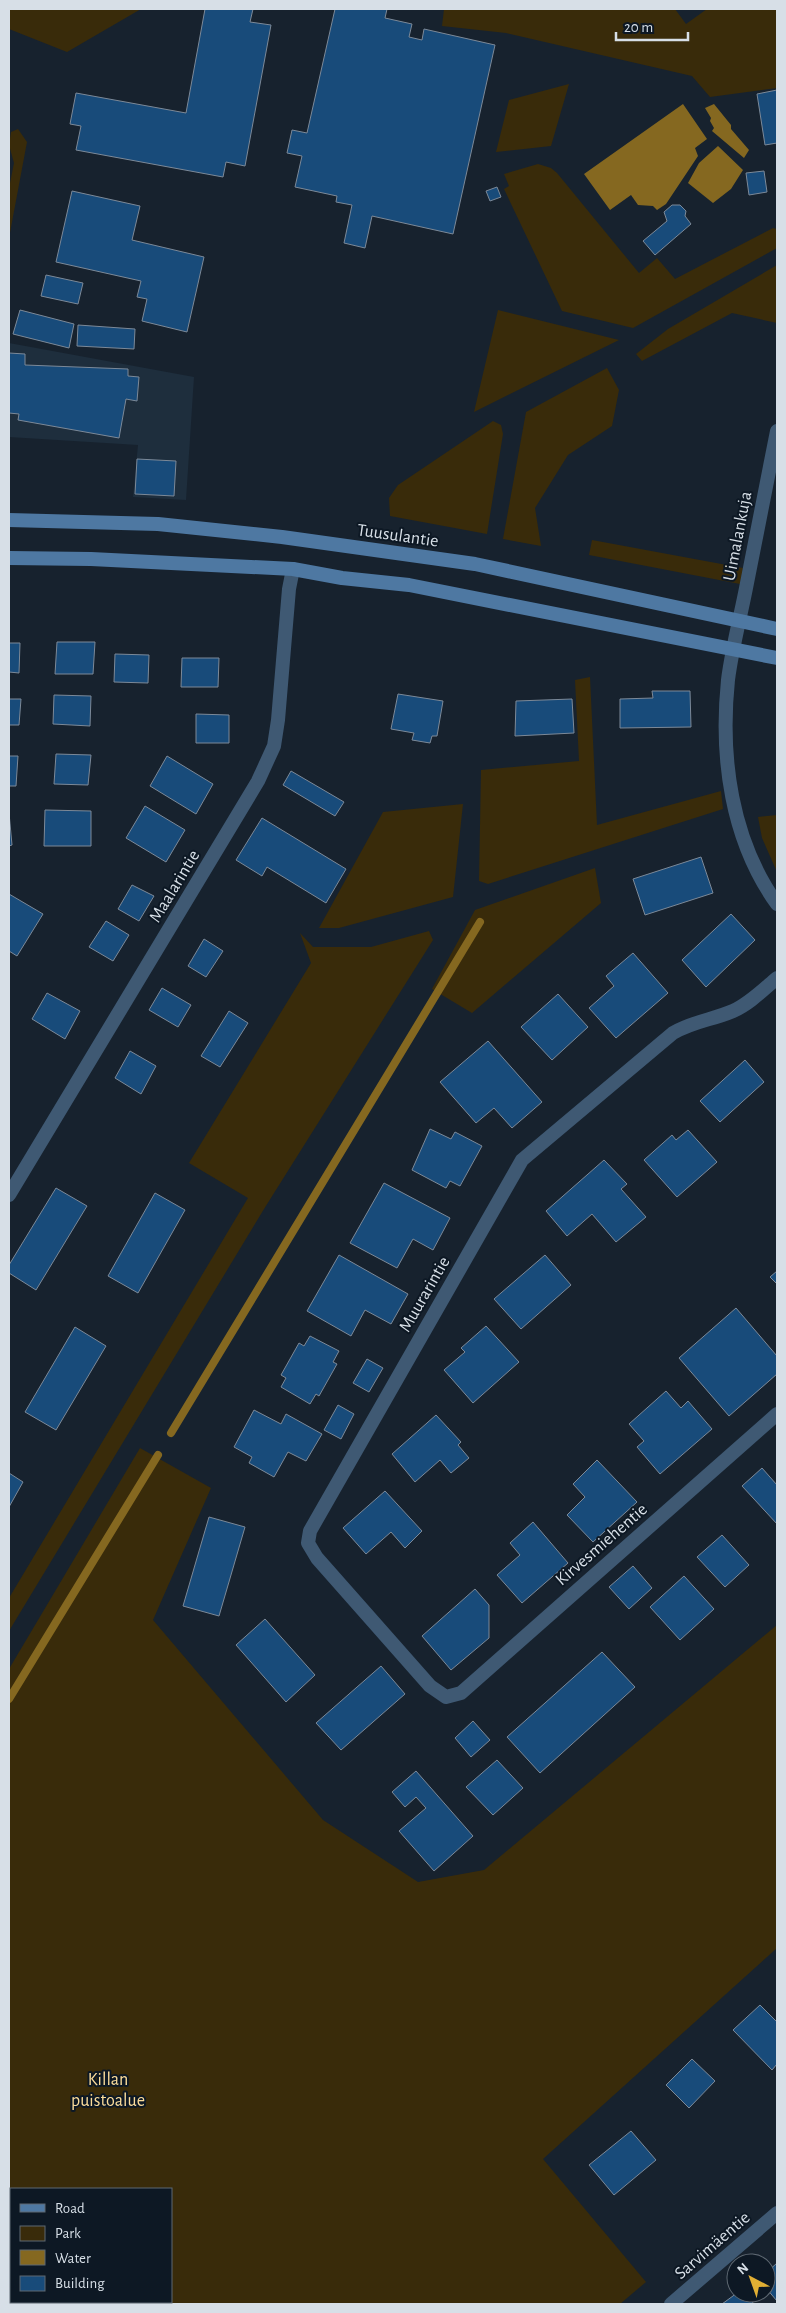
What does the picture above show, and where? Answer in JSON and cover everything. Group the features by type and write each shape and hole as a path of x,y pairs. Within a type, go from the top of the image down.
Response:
{"main road":[{"name":"Tuusulantie","path":"9,520 158,524 291,539 475,564 777,629"},
{"path":"9,558 91,559 293,569 342,578 409,585 777,658"}],"street":[{"name":"Uimalankuja","path":"777,431 728,679 726,754 736,815 747,851 763,884 777,904"},
{"name":"Maalarintie","path":"9,1195 258,781 274,746 278,720 289,589 293,569"},
{"name":"Muurarintie","path":"446,1697 430,1686 317,1558 308,1543 310,1531 522,1160 673,1033 691,1023 732,1011 751,1000 777,978"},
{"name":"Kirvesmiehentie","path":"446,1697 461,1693 777,1414"},
{"name":"Sarvimäentie","path":"671,2304 777,2213"}],"shaded area":[{"path":"9,343 194,377 186,500 133,497 138,445 9,437"},
{"path":"10,2220 10,2303 105,2304 9,2304"}],"green space":[{"path":"9,9 141,9 67,52 9,29"},
{"path":"444,9 675,9 686,24 707,9 777,9 777,88 710,97 692,76 506,33 442,26"},
{"path":"569,84 551,146 496,152 509,100"},
{"path":"18,129 27,142 9,238 9,188 14,163 9,145 11,132"},
{"path":"538,164 551,168 557,173 639,273 657,258 675,279 773,228 777,229 777,248 633,328 562,311 504,189 509,186 504,174"},
{"path":"777,265 777,323 732,313 642,361 636,354 668,329"},
{"path":"498,310 619,340 474,412"},
{"path":"607,368 619,390 612,426 568,455 535,508 541,546 503,539 526,412"},
{"path":"493,421 501,425 503,434 487,534 390,516 389,498 398,485"},
{"path":"592,540 743,568 740,584 589,555"},
{"path":"590,677 597,825 721,791 723,809 488,884 479,881 481,770 579,761 575,680"},
{"path":"463,804 453,897 339,928 319,928 383,812"},
{"path":"777,815 777,872 762,838 758,817"},
{"path":"595,868 601,903 472,1013 432,989 475,910"},
{"path":"429,931 433,940 264,1209 9,1631 9,1598 248,1198 189,1163 311,963 300,933 313,947 371,947"},
{"name":"Killan puistoalue","path":"140,1448 211,1488 153,1620 323,1820 418,1882 484,1870 777,1625 777,1948 543,2159 646,2282 620,2304 105,2304 172,2303 172,2188 10,2188 9,2222 9,1669"}],"water":[{"path":"683,104 707,139 695,148 698,156 666,204 657,210 653,206 638,205 631,195 610,210 584,174"},
{"path":"714,104 731,125 731,129 749,150 744,158 712,131 714,128 710,121 711,118 705,108"},
{"path":"718,146 743,170 731,189 713,203 688,183 699,163"}],"building":[{"path":"205,9 253,9 250,22 271,25 245,166 226,162 223,177 76,150 81,126 70,124 76,93 186,113"},
{"path":"335,9 387,9 385,18 412,24 409,37 422,40 424,29 495,45 453,234 372,216 365,248 344,243 352,205 336,202 337,196 295,187 302,156 287,153 292,130 307,133"},
{"path":"777,90 777,143 765,145 757,94"},
{"path":"764,171 767,192 749,195 746,173"},
{"path":"497,187 501,197 490,201 486,191"},
{"path":"72,191 140,206 132,240 204,257 187,332 142,321 147,299 137,297 141,281 56,262"},
{"path":"672,205 680,205 686,211 685,216 691,224 655,255 643,241 667,221 664,212"},
{"path":"46,275 83,283 78,304 41,296"},
{"path":"20,310 74,324 69,348 13,334"},
{"path":"78,325 135,329 134,349 77,346"},
{"path":"9,353 25,354 25,365 128,369 128,376 139,377 137,401 126,399 119,438 18,420 19,414 9,413"},
{"path":"137,459 176,461 174,496 135,494"},
{"path":"57,642 95,642 93,674 55,674"},
{"path":"9,643 20,643 19,673 9,672"},
{"path":"115,654 149,655 148,683 114,682"},
{"path":"182,658 219,658 218,687 181,687"},
{"path":"652,691 690,691 691,727 620,728 620,699 653,698"},
{"path":"398,694 443,701 437,736 432,736 430,743 412,740 414,733 391,729"},
{"path":"54,695 91,696 90,726 53,724"},
{"path":"9,699 21,699 19,725 9,725"},
{"path":"572,699 574,733 515,736 516,701"},
{"path":"196,714 229,715 229,743 196,743"},
{"path":"56,754 91,755 88,785 54,784"},
{"path":"9,756 18,756 16,786 9,786"},
{"path":"167,756 213,784 196,814 150,786"},
{"path":"291,771 344,802 335,816 283,785"},
{"path":"145,806 185,830 166,862 126,838"},
{"path":"45,810 91,811 91,846 44,846"},
{"path":"9,813 12,845 9,846"},
{"path":"262,818 346,869 326,903 267,867 262,876 236,860"},
{"path":"701,857 713,893 645,915 633,879"},
{"path":"132,885 154,896 139,921 118,909"},
{"path":"9,894 43,914 17,956 9,951"},
{"path":"731,914 755,940 706,987 682,960"},
{"path":"106,921 129,935 113,961 89,947"},
{"path":"204,939 223,951 206,977 188,966"},
{"path":"633,953 668,993 616,1038 589,1008 614,986 606,976"},
{"path":"162,988 191,1005 178,1027 149,1010"},
{"path":"47,993 80,1011 65,1039 32,1019"},
{"path":"558,994 588,1027 552,1060 521,1027"},
{"path":"229,1011 248,1023 220,1067 201,1056"},
{"path":"488,1041 542,1102 512,1128 494,1108 476,1123 440,1082"},
{"path":"130,1051 156,1066 141,1094 115,1078"},
{"path":"745,1060 764,1082 720,1122 700,1101"},
{"path":"430,1129 451,1139 455,1132 482,1146 460,1186 450,1181 446,1188 412,1170"},
{"path":"688,1130 717,1162 677,1197 644,1160 672,1135 676,1140"},
{"path":"604,1160 627,1184 621,1189 646,1217 616,1242 592,1214 567,1236 546,1211"},
{"path":"384,1183 450,1218 433,1250 413,1239 397,1268 350,1243"},
{"path":"56,1188 87,1206 36,1290 9,1273 9,1265"},
{"path":"155,1193 185,1210 138,1293 108,1276"},
{"path":"339,1255 408,1294 391,1324 365,1310 351,1336 307,1311"},
{"path":"545,1255 571,1285 521,1329 494,1299"},
{"path":"777,1271 777,1284 770,1277"},
{"path":"736,1308 777,1356 777,1374 729,1416 679,1358"},
{"path":"486,1326 519,1362 473,1403 444,1370 465,1352 461,1348"},
{"path":"75,1327 106,1346 56,1430 25,1412"},
{"path":"310,1336 339,1351 333,1362 337,1364 319,1396 316,1394 310,1404 281,1387 286,1378 281,1375 299,1343 304,1346"},
{"path":"367,1359 383,1368 369,1392 353,1383"},
{"path":"666,1391 681,1408 688,1401 712,1429 660,1474 637,1447 644,1441 629,1424"},
{"path":"338,1405 354,1414 341,1439 324,1430"},
{"path":"254,1410 281,1424 286,1414 322,1434 306,1461 288,1452 274,1477 249,1463 252,1457 234,1447"},
{"path":"436,1415 461,1442 458,1445 469,1458 451,1473 440,1460 415,1482 392,1454"},
{"path":"597,1460 637,1502 593,1542 567,1515 585,1497 573,1484"},
{"path":"762,1468 777,1485 777,1524 742,1486"},
{"path":"9,1473 23,1482 9,1507"},
{"path":"385,1491 422,1531 405,1548 391,1532 366,1554 343,1528"},
{"path":"209,1517 245,1527 219,1616 183,1606"},
{"path":"533,1522 568,1563 522,1603 497,1575 520,1555 510,1543"},
{"path":"722,1535 749,1565 725,1587 697,1557"},
{"path":"633,1566 652,1588 629,1609 609,1587"},
{"path":"684,1576 714,1609 680,1640 650,1607"},
{"path":"475,1589 489,1605 489,1638 451,1670 422,1636"},
{"path":"265,1619 315,1675 286,1702 236,1645"},
{"path":"602,1652 635,1687 540,1773 507,1737"},
{"path":"381,1666 405,1694 341,1750 316,1723"},
{"path":"473,1721 490,1740 471,1757 455,1738"},
{"path":"497,1760 523,1788 493,1815 466,1787"},
{"path":"416,1771 473,1836 434,1871 399,1831 426,1808 416,1797 405,1807 392,1792"},
{"path":"760,2005 777,2022 777,2064 772,2070 733,2030"},
{"path":"692,2059 715,2081 689,2108 666,2085"},
{"path":"631,2131 656,2160 614,2195 589,2165"},
{"path":"777,2263 777,2301 776,2300"},
{"path":"726,2301 726,2303 754,2304 722,2304"}],"waterway":[{"path":"171,1433 480,922"},
{"path":"9,1699 158,1455"}]}
